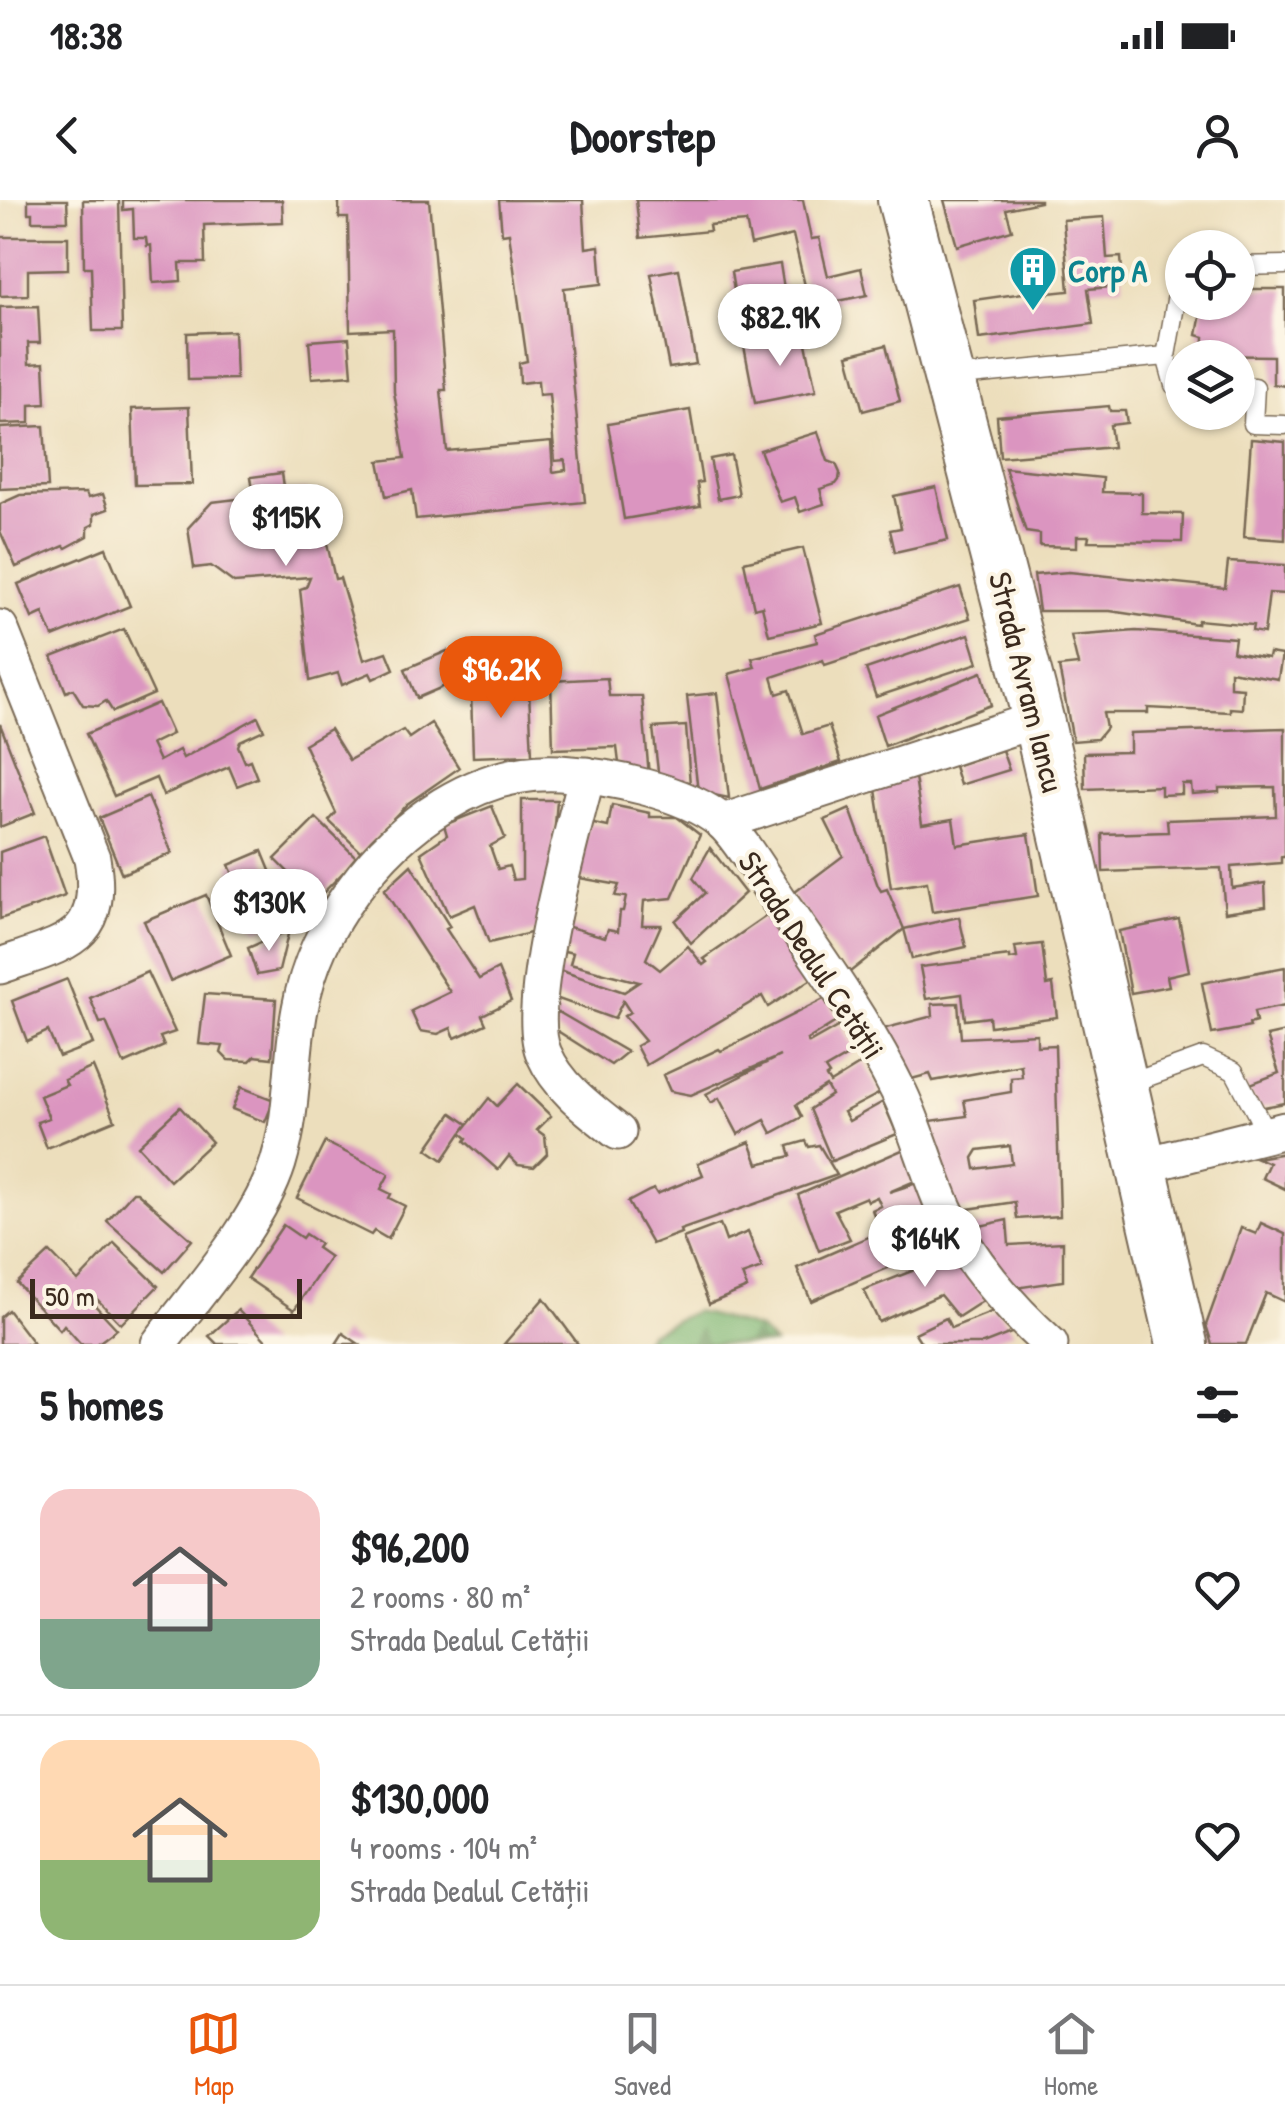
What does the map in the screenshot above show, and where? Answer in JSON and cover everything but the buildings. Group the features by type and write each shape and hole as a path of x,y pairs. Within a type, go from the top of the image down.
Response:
{"street":[{"name":"Strada Avram Iancu","path":"904,200 1038,719 1182,1344"},
{"path":"0,628 92,858 96,884 95,906 82,930 61,944 0,966"},
{"name":"Strada Dealul Cetății","path":"723,822 1038,719"},
{"name":"Strada Dealul Cetății","path":"159,1344 242,1230 276,1168 292,1100 299,1012 308,972 325,930 390,847 446,802 513,776 546,772 624,780 723,822 854,1006 902,1100 946,1212 972,1254 1024,1321 1050,1344"},
{"path":"587,774 540,979 538,1020 542,1052 558,1079 618,1132"},
{"path":"1141,1166 1276,1132"}],"lane":[{"path":"1255,266 1285,265"},
{"path":"950,377 1165,356"},
{"path":"1255,424 1285,425"},
{"path":"1122,1086 1203,1057 1234,1071 1276,1132"}],"green space":[{"path":"695,1311 759,1329 774,1344 641,1344 649,1333"}],"place":[{"name":"Corp A","path":"1033,312"}]}
